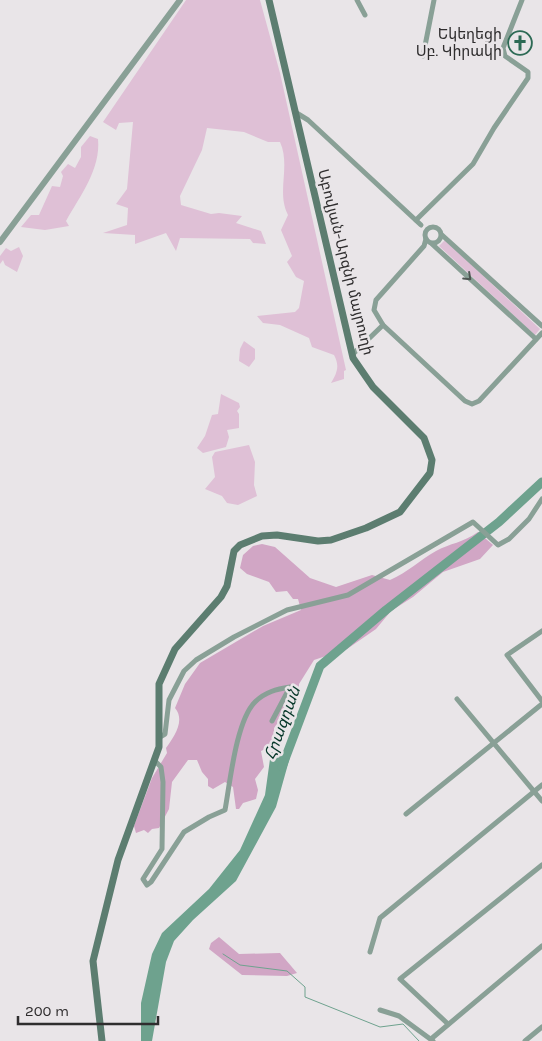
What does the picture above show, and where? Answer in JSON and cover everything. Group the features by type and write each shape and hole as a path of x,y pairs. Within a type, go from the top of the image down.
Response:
{"main road":[{"name":"Աբովյան-Արզնի մայրուղի","path":"160,737 159,692 163,672 175,649 221,597 227,586 234,551 248,540 262,536 277,535 318,541 331,540 386,521 400,512 430,472 432,460 424,438 373,387 352,355 269,0"},
{"path":"102,1041 93,961 118,860 154,760 160,737"}],"street":[{"path":"0,242 180,0"},
{"path":"357,0 365,16"},
{"path":"423,56 434,0"},
{"path":"416,220 473,164 494,128 528,78 528,72 505,56 503,48 522,0"},
{"path":"295,112 308,120 421,225"},
{"path":"536,339 429,242 426,230 432,227 439,229 442,235 542,326"},
{"path":"442,235 438,242 429,242 424,246 376,300 374,310 383,325 465,402 472,404 480,401 542,333"},
{"path":"352,355 383,325"},
{"path":"160,737 165,734 169,700 175,685 184,671 196,660 234,637 287,610 348,595 473,522 498,545 516,532 529,519 542,500"},
{"path":"406,814 542,702 506,656 542,631"},
{"path":"154,760 161,767 163,782 162,849 143,879 147,885 151,882 184,832 225,810 240,729 254,703 273,690 290,687 272,721"},
{"path":"457,699 542,801"},
{"path":"370,952 380,918 542,785"},
{"path":"448,1024 400,978 542,865"},
{"path":"380,1010 399,1016 433,1040 448,1024 542,946"},
{"path":"525,1041 542,1027"}],"shaded area":[{"path":"186,0 260,0 280,73 346,370 344,371 344,379 331,383 337,369 334,355 312,347 309,338 280,325 263,323 257,316 295,312 299,308 304,281 296,277 287,262 292,256 281,230 288,215 283,197 284,160 280,142 268,142 244,132 207,128 202,150 180,196 181,205 211,214 219,213 242,216 236,223 261,231 266,244 253,243 250,239 180,238 176,251 166,233 135,244 135,235 103,233 127,225 128,208 116,204 127,189 133,122 119,123 116,130 103,122"},
{"path":"90,136 98,139 96,161 83,192 66,221 69,226 45,230 21,227 31,215 39,215 52,186 60,187 63,176 61,172 68,164 75,168 81,157 81,147"},
{"path":"445,240 540,329 535,335 439,246"},
{"path":"19,247 23,256 17,272 5,265 3,260 0,264 0,256 6,248 11,251"},
{"path":"244,341 255,349 255,359 249,367 239,361 240,349"},
{"path":"221,394 239,403 240,407 237,411 239,414 239,428 227,430 229,437 226,447 203,453 197,448 205,436 212,415 218,414"},
{"path":"249,445 255,462 254,485 257,496 238,505 227,503 222,496 205,489 215,477 212,457 215,452"},
{"path":"478,532 493,545 480,559 443,572 413,597 391,611 376,629 347,649 314,660 299,684 299,694 291,700 288,710 274,728 274,745 261,751 264,767 255,779 258,790 256,799 243,803 239,809 236,809 233,787 225,782 213,789 208,786 208,779 202,772 197,760 188,760 172,782 169,809 159,828 152,829 148,833 144,830 136,833 134,826 152,778 167,753 166,748 179,724 178,713 175,708 185,684 200,663 263,626 301,610 298,599 293,599 287,591 276,592 269,582 247,574 240,568 243,555 253,546 262,544 275,547 310,578 336,587 372,575 390,580 436,551"},
{"path":"271,752 290,757 276,807 236,881 193,920 174,941 166,962 152,1041 141,1041 141,1003 152,954 162,933 209,889 240,850 265,795"},
{"path":"219,937 239,954 280,953 297,973 287,976 242,975 209,949 211,943"}],"waterway":[{"name":"Հրազդան","path":"282,767 320,666 386,610 499,522 542,482"},
{"path":"223,954 240,965 287,971 305,987 305,997 380,1027 403,1024 419,1041"}],"place":[{"name":"Եկեղեցի Սբ. Կիրակի","path":"520,43"}]}
